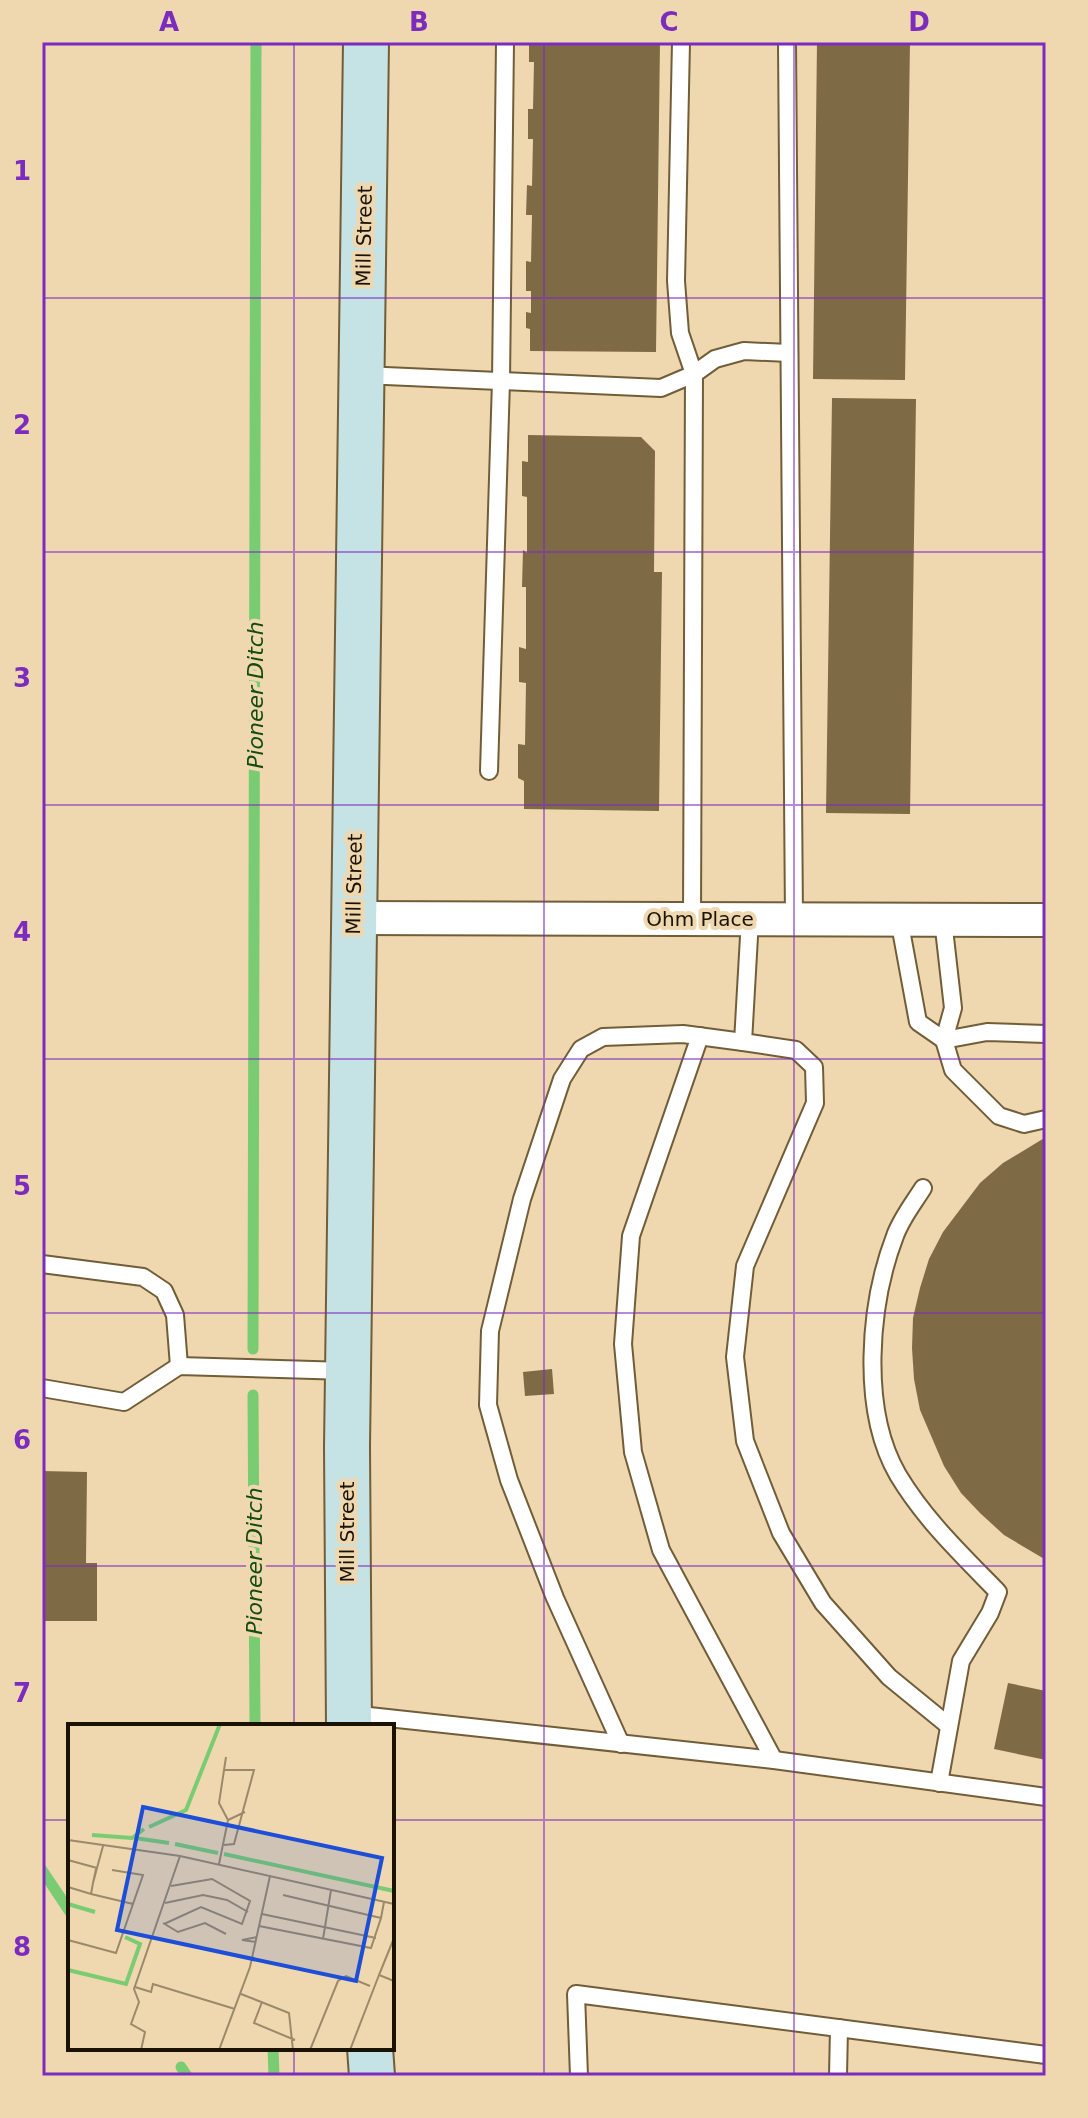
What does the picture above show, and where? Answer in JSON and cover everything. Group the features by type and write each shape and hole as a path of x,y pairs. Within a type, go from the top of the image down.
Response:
{"main road":[{"name":"Mill Street","path":"349,1720 348,1371 366,42"},
{"path":"370,2050 372,2076"}],"street":[{"name":"Ohm Place","path":"353,918 1046,920"}],"lane":[{"path":"489,771 501,381 505,42"},
{"path":"681,42 676,281 680,333 694,374 692,919"},
{"path":"787,42 794,919"},
{"path":"362,375 661,388 694,374 715,359 744,351 789,353"},
{"path":"743,1042 750,919"},
{"path":"899,919 918,1022 944,1040 987,1032 1046,1034"},
{"path":"943,920 953,1008 944,1040 953,1070 999,1116 1024,1124 1046,1119"},
{"path":"621,1744 555,1598 509,1480 488,1405 490,1331 522,1199 562,1079 581,1049 603,1037 683,1034 743,1042 796,1050 814,1067 815,1103 745,1266 735,1357 745,1441 781,1533 823,1603 889,1677 949,1726"},
{"path":"700,1036 631,1236 623,1344 631,1436 661,1550 774,1760"},
{"path":"923,1188 896,1232 881,1276 873,1331 872,1378 880,1426 896,1472 928,1518 998,1592 990,1613 961,1661 939,1783"},
{"path":"42,1264 143,1277 164,1291 175,1315 179,1366"},
{"path":"42,1388 124,1402 179,1366 348,1371"},
{"path":"349,1720 774,1760 1046,1797"},
{"path":"579,2076 576,1994 1046,2055"},
{"path":"838,2076 839,2028"}],"building":[{"path":"529,42 660,42 656,352 530,351 526,312 531,313 531,291 526,291 526,261 531,262 532,215 526,215 527,185 532,186 533,139 528,139 528,109 533,109 534,62 529,62"},
{"path":"817,42 910,42 905,380 813,379"},
{"path":"832,398 916,399 910,814 826,813"},
{"path":"528,435 641,437 655,451 654,572 662,572 659,811 524,809 524,781 518,778 518,744 525,745 526,683 519,682 519,647 526,649 526,587 522,587 523,550 527,553 527,497 522,496 522,461 528,462"},
{"path":"1046,1137 1046,1560 1004,1535 961,1493 944,1466 920,1410 912,1348 913,1318 920,1288 929,1259 943,1232 980,1183 1003,1163"},
{"path":"552,1369 554,1394 525,1396 523,1372"},
{"path":"42,1471 87,1472 86,1563 97,1563 97,1621 42,1621"},
{"path":"1008,1683 1046,1691 1046,1760 994,1749"}],"waterway":[{"name":"Pioneer Ditch","path":"253,1349 256,42"},
{"name":"Pioneer Ditch","path":"253,1395 255,1724"},
{"name":"Pioneer Ditch","path":"42,1870 68,1909"},
{"name":"Pioneer Ditch","path":"273,2050 274,2076"},
{"name":"Pioneer Ditch","path":"181,2067 187,2076"}]}
